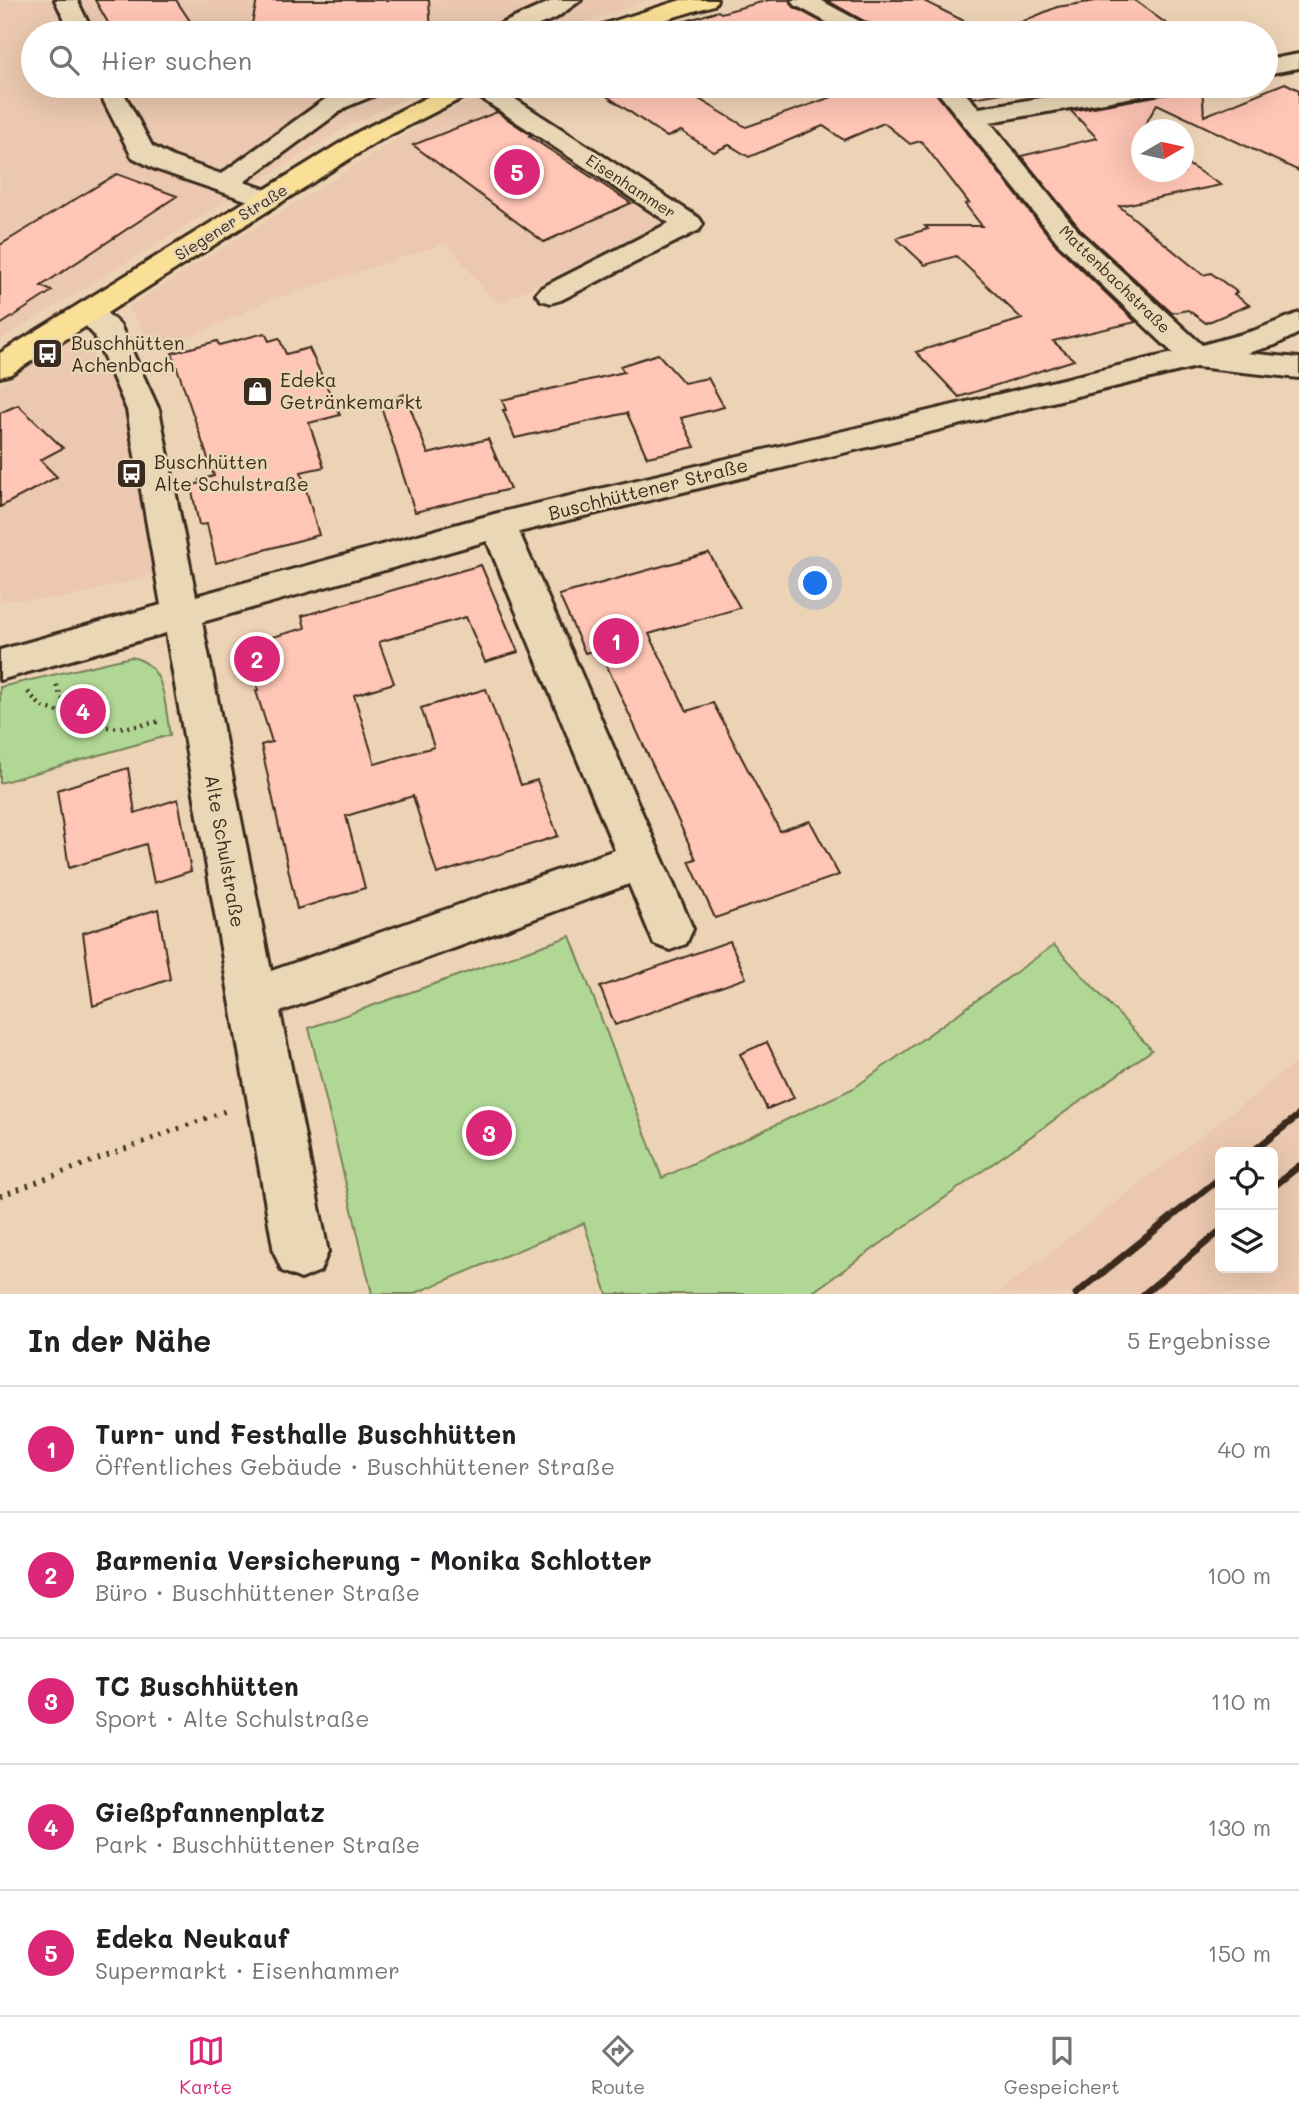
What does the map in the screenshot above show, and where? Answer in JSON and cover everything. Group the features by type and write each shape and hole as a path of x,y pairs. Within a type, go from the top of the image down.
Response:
{"main road":[{"path":"634,21 706,0"},
{"name":"Siegener Straße","path":"0,367 367,137 443,98"}],"street":[{"path":"66,0 76,21"},
{"path":"529,21 570,0"},
{"path":"803,0 842,21"},
{"path":"1278,65 1299,61"},
{"path":"114,98 141,151 163,163 266,199"},
{"path":"224,184 337,102 347,98"},
{"name":"Eisenhammer","path":"497,98 689,224 551,294"},
{"name":"Mattenbachstraße","path":"956,98 1069,238 1196,356"},
{"path":"973,117 1086,98"},
{"name":"Alte Schulstraße","path":"88,312 109,332 143,410 301,1252"},
{"name":"Buschhüttener Straße","path":"22,660 181,612 498,525 1196,356 1264,338 1299,322"},
{"path":"1196,356 1299,368"},
{"path":"498,525 670,929"},
{"path":"254,999 641,860"}],"path":[{"path":"22,660 58,694 74,718"},
{"path":"22,660 31,699 49,710 109,729 148,725 199,710"},
{"path":"0,1196 272,1093"}],"shaded area":[{"path":"0,0 648,0 589,21 21,21 21,98 406,98 343,129 0,340"},
{"path":"477,99 668,221 497,304 446,243 268,301 199,333 154,346 128,307 435,116"},
{"path":"79,336 122,394 157,574 66,598 0,601 0,384"},
{"path":"1299,1060 1299,1294 997,1294"}],"green space":[{"path":"131,657 143,661 158,677 165,699 170,735 0,783 0,687"},
{"path":"570,936 662,1178 854,1088 1054,945 1152,1050 810,1294 607,1294 584,1223 413,1294 372,1294 309,1028"}],"building":[{"path":"95,0 176,0 190,21 107,21"},
{"path":"257,0 429,0 430,21 253,21"},
{"path":"769,0 789,0 794,7 820,21 686,21 718,11 721,13"},
{"path":"826,0 922,0 964,21 864,21"},
{"path":"1102,0 1134,0 1163,21 1024,21 1057,7"},
{"path":"1285,83 1299,90 1299,171 1194,121 1194,119 1157,104 1148,119 1131,119 1131,182 1194,182 1194,168 1221,185 1119,206 1203,275 1211,273 1237,292 1234,294 1249,305 1206,323 1188,310 1172,313 1081,230 1021,156 1097,138 1071,111 1144,98 1203,98 1204,116 1248,98 1278,98 1278,86"},
{"path":"609,98 697,98 746,127 829,98 940,98 1057,246 1136,322 1053,341 1074,360 959,397 916,352 1022,319 956,256 925,265 896,238 928,229 925,226 982,226 965,204 969,203 921,141 910,144 884,123 844,140 823,126 749,157 729,145 714,152 681,131 667,137"},
{"path":"497,112 631,203 544,242 413,145"},
{"path":"117,174 177,196 41,286 52,291 0,325 0,245"},
{"path":"265,333 269,341 279,338 286,354 309,348 340,415 309,423 324,467 301,472 319,535 216,563 207,524 199,525 191,486 200,483 199,480 214,476 172,353 217,341 219,345"},
{"path":"658,354 684,383 708,378 724,407 681,418 695,447 647,457 627,413 515,438 503,410 506,410 502,400 624,372 620,366"},
{"path":"405,394 428,454 488,439 510,489 415,512 380,403"},
{"path":"18,405 63,448 40,460 57,477 0,507 0,413"},
{"path":"709,553 740,608 649,634 687,711 713,703 780,831 810,821 839,875 715,918 689,861 696,859 599,649 585,653 559,595"},
{"path":"481,565 518,652 485,662 466,617 379,642 394,683 354,695 375,764 434,747 421,708 486,689 521,785 537,780 558,836 437,874 413,796 346,816 365,888 297,909 261,745 272,742 256,691 258,690 247,644 305,628 302,616"},
{"path":"128,768 135,813 178,799 191,871 154,883 146,844 69,868 57,790"},
{"path":"158,909 170,979 93,1006 83,933"},
{"path":"730,941 746,978 615,1025 600,987"},
{"path":"767,1042 794,1098 767,1109 740,1054"}],"railway":[{"path":"1258,1147 1299,1115"},
{"path":"1278,1183 1299,1166"},
{"path":"1076,1294 1215,1182"},
{"path":"1144,1294 1215,1235"}],"place":[{"name":"Edeka Neukauf","path":"517,172"},
{"name":"Buschhütten Achenbach","path":"48,354"},
{"name":"Edeka Getränkemarkt","path":"257,391"},
{"name":"Buschhütten Alte Schulstraße","path":"131,473"},
{"name":"Turn- und Festhalle Buschhütten","path":"616,641"},
{"name":"Barmenia Versicherung - Monika Schlotter","path":"257,659"},
{"name":"Gießpfannenplatz","path":"83,711"},
{"name":"TC Buschhütten","path":"489,1133"}]}
